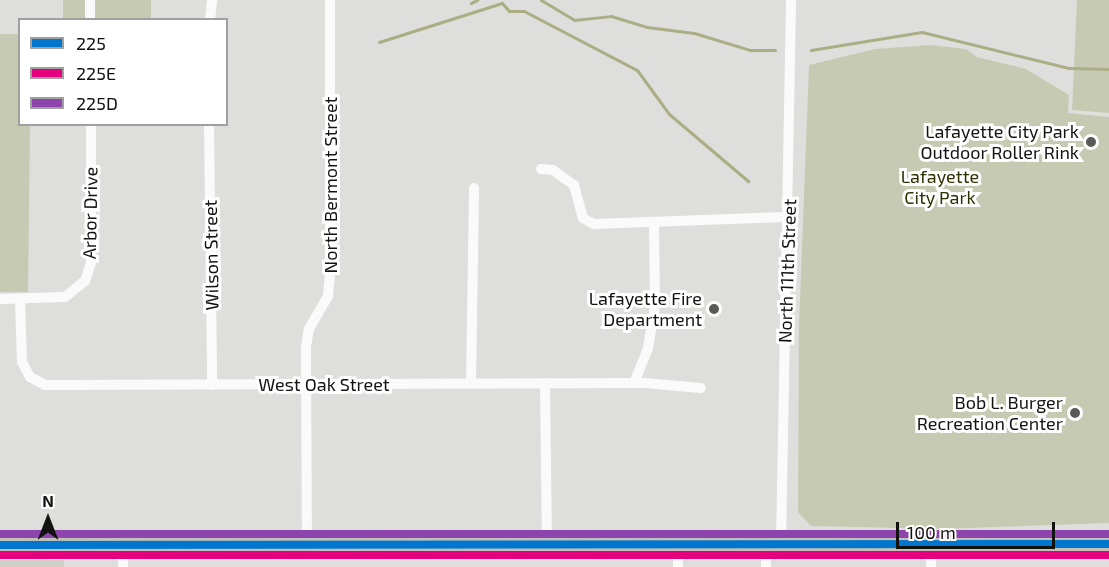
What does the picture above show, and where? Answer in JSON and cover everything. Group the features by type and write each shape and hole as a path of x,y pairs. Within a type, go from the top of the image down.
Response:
{"main road":[{"path":"0,545 1109,544"}],"street":[{"path":"90,0 90,18"},
{"path":"210,18 212,0"},
{"name":"North Bermont Street","path":"307,545 304,384 309,329 328,296 330,272 330,0"},
{"name":"North 111th Street","path":"766,567 774,543 788,217 791,0"},
{"name":"Arbor Drive","path":"0,299 65,297 85,281 91,263 91,126"},
{"name":"Wilson Street","path":"209,126 212,385"},
{"path":"541,168 553,170 574,184 584,218 594,224 788,217"},
{"path":"471,384 474,188"},
{"path":"634,383 648,348 655,306 654,222"},
{"name":"West Oak Street","path":"20,299 22,362 30,378 45,385 634,383 701,388"},
{"path":"545,383 547,544"},
{"path":"678,543 678,567"},
{"path":"931,544 931,567"},
{"path":"123,546 123,567"}],"shaded area":[{"path":"0,560 64,560 64,567 0,567"}],"green space":[{"path":"63,0 151,0 151,18 63,18"},
{"path":"1077,0 1109,0 1109,113 1072,110"},
{"path":"0,34 18,34 18,126 30,126 28,292 0,292"},
{"name":"Lafayette City Park","path":"931,45 966,49 977,57 1026,69 1069,95 1068,113 1109,117 1109,523 942,529 811,526 798,512 799,326 809,65 875,49"}],"waterway":[{"path":"471,3 477,0"},
{"path":"541,0 574,20 611,16 647,27 694,33 750,50 775,50"},
{"path":"379,42 502,3 509,11 524,11 637,70 669,114 748,181"},
{"path":"811,50 922,32 1069,68 1109,69"}],"transit line":[{"name":"225D","path":"0,534 1109,534"},
{"name":"225","path":"0,545 1109,544"},
{"name":"225E","path":"0,555 1109,555"}],"place":[{"name":"Lafayette City Park Outdoor Roller Rink","path":"1091,142"},
{"name":"Lafayette Fire Department","path":"714,309"},
{"name":"Bob L. Burger Recreation Center","path":"1075,413"}]}
